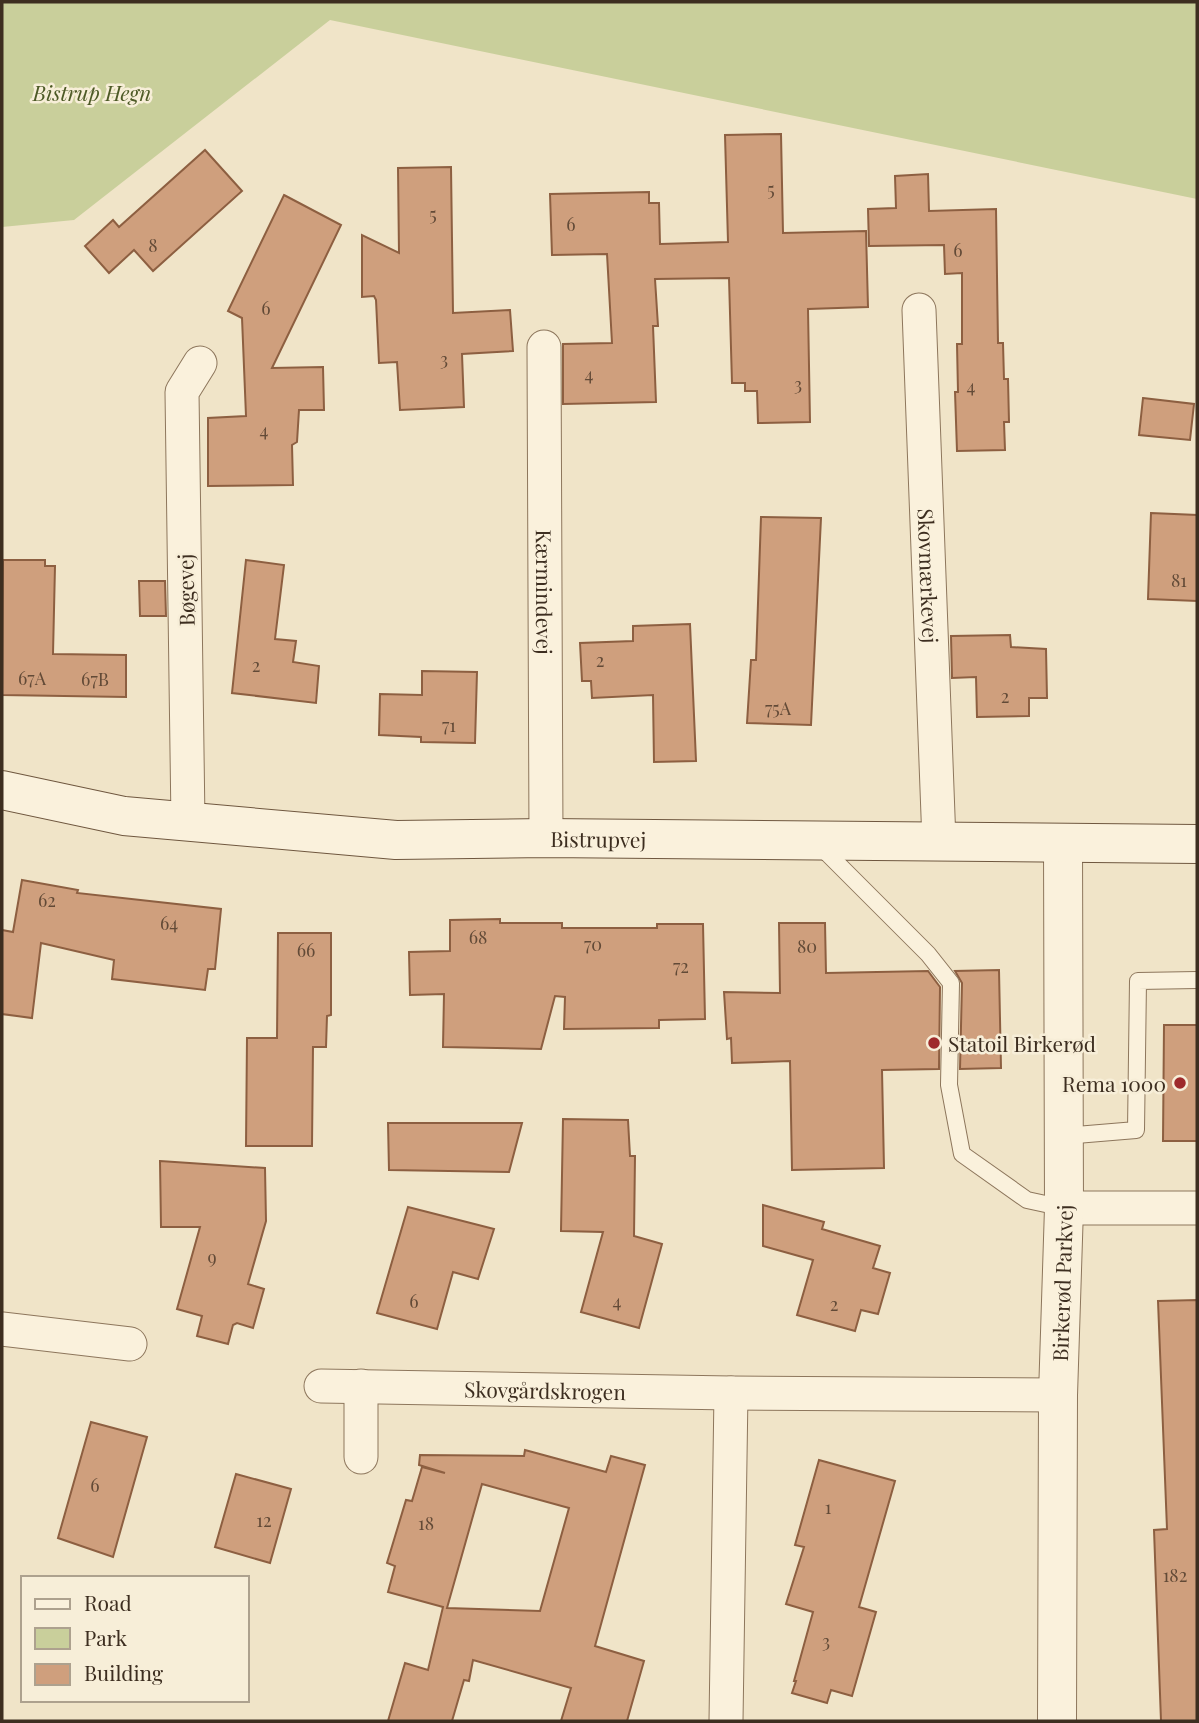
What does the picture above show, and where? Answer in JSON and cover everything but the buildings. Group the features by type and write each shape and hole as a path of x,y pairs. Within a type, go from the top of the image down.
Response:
{"main road":[{"name":"Bistrupvej","path":"2,790 124,816 396,839 1197,844"},
{"name":"Birkerød Parkvej","path":"1057,1721 1058,1395 1064,1208 1063,844"}],"street":[{"name":"Skovmærkevej","path":"919,310 939,842"},
{"name":"Kærmindevej","path":"544,347 546,838"},
{"name":"Bøgevej","path":"188,822 182,392 200,363"},
{"path":"1064,1208 1197,1208"},
{"path":"2,1329 130,1343"},
{"name":"Skovgårdskrogen","path":"321,1386 1058,1395"},
{"path":"361,1386 361,1457"},
{"path":"726,1721 731,1393"}],"lane":[{"path":"815,841 928,954 951,984 949,1085 962,1154 1027,1200 1064,1208"},
{"path":"1064,1136 1136,1130 1138,981 1197,980"}],"green space":[{"name":"Bistrup Hegn","path":"2,2 1197,2 1197,199 330,20 74,220 2,227"}],"place":[{"name":"Statoil Birkerød","path":"934,1043"},
{"name":"Rema 1000","path":"1180,1083"}]}
